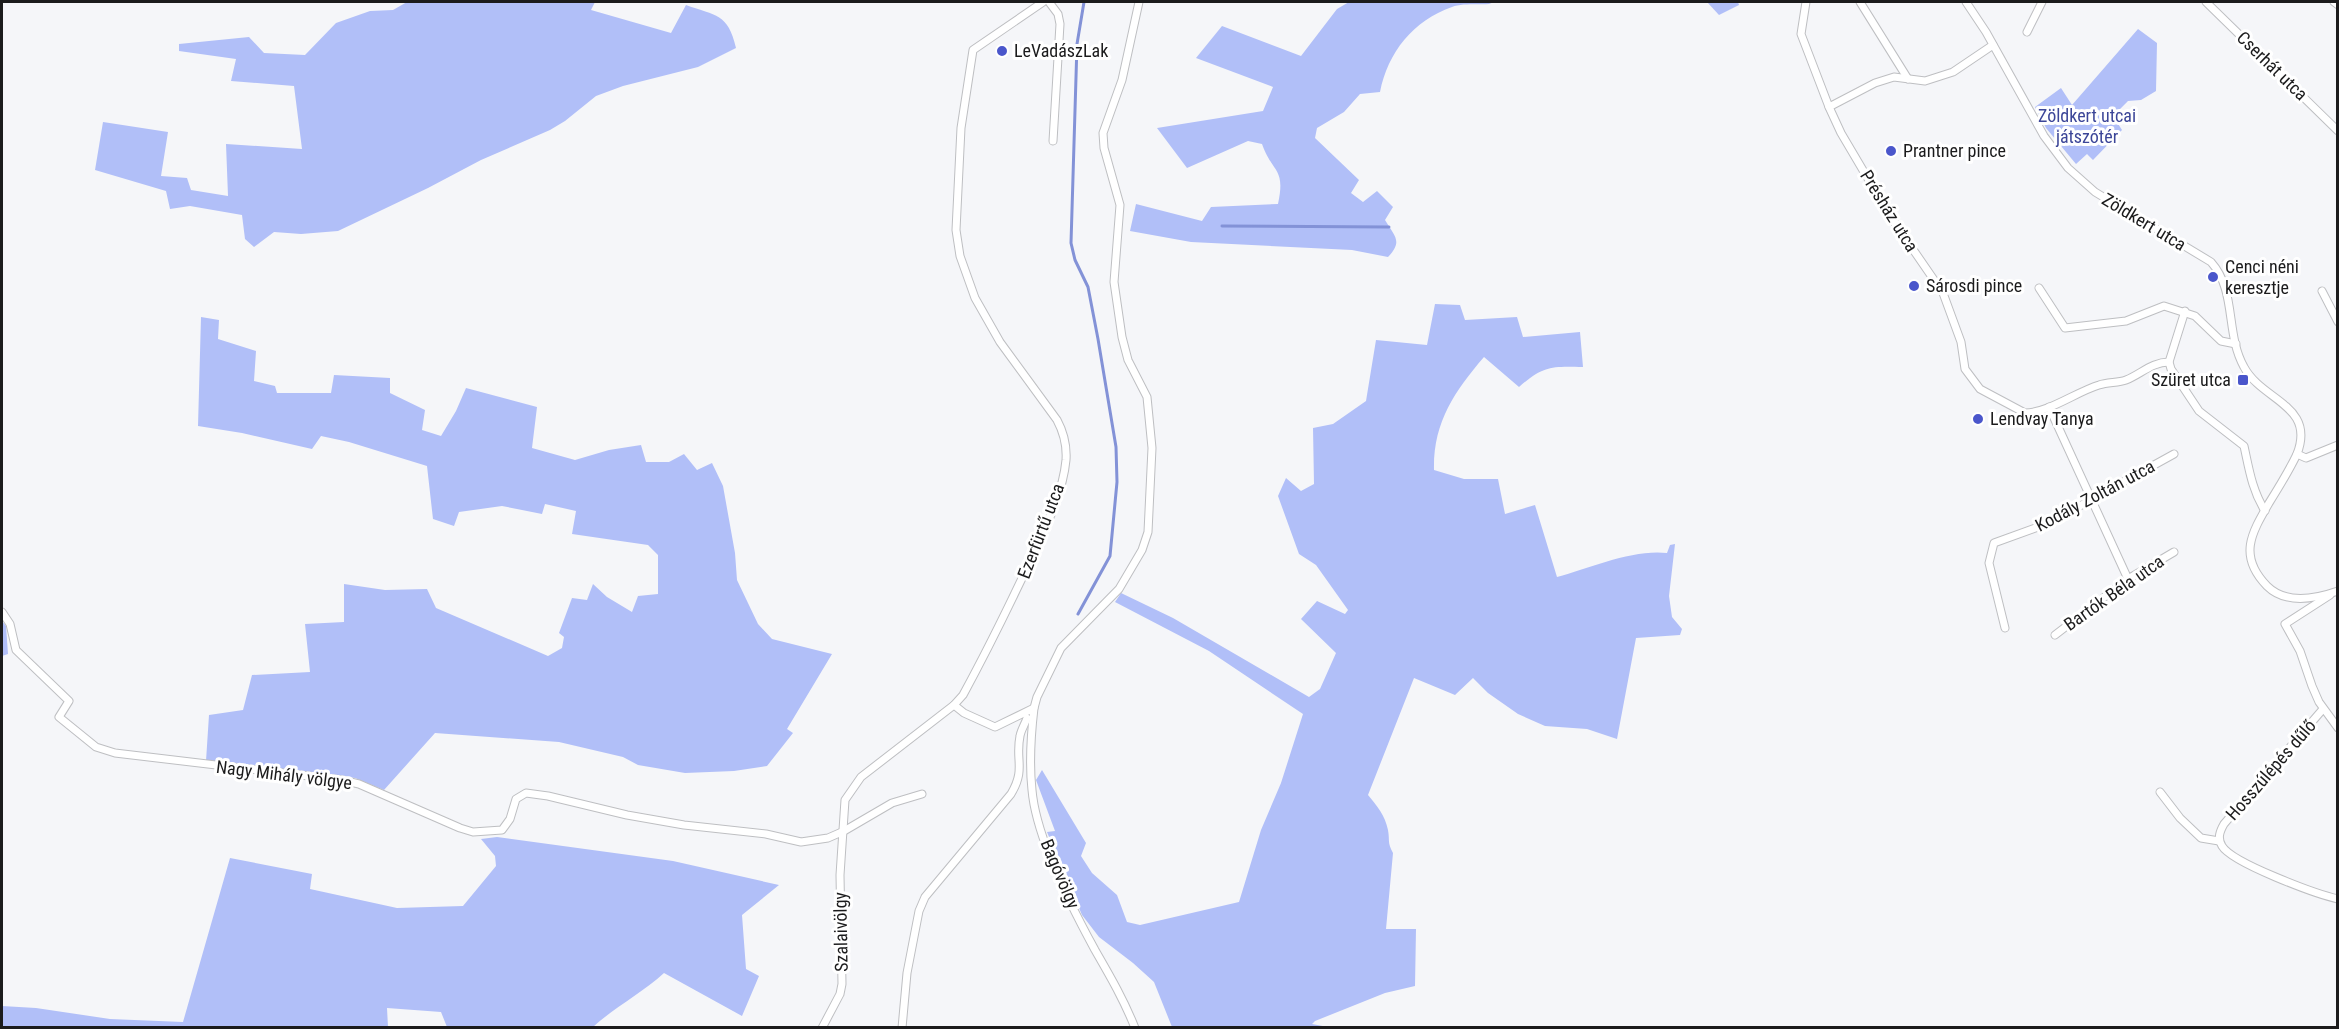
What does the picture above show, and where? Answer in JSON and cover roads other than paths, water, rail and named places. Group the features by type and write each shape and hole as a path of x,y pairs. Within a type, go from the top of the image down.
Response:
{"street":[{"name":"Ezerfürtű utca","path":"844,831 845,800 861,777 954,705 963,695 1015,596 1046,527 1060,488 1066,460 1066,443 1063,432 1000,342 975,298 960,256 957,230 961,128 973,50 1043,2"},
{"path":"1049,2 1058,14 1060,24 1053,141"},
{"name":"Bagóvölgy","path":"1135,1028 1126,1003 1066,894 1041,829 1032,791 1031,735 1037,697 1061,648 1119,589 1142,550 1148,532 1152,448 1147,397 1128,360 1122,337 1114,282 1120,205 1104,148 1103,133 1122,80 1139,2"},
{"name":"Présház utca","path":"1806,2 1801,34 1841,133 1890,216 1943,293 1961,342 1965,369 1980,389 2025,413 2034,413 2076,393 2102,384 2124,381 2161,362 2169,362"},
{"path":"1860,2 1908,79"},
{"name":"Zöldkert utca","path":"1966,2 2044,136 2068,168 2095,192 2204,258 2220,272 2225,283 2236,344 2245,369 2257,384 2292,411 2302,430 2302,442 2297,454"},
{"path":"2026,32 2042,2"},
{"name":"Cserhát utca","path":"2206,2 2337,130"},
{"path":"2334,2 2337,5"},
{"path":"1829,106 1875,83 1894,77 1925,81 1953,72 1993,45"},
{"path":"2039,288 2065,328 2126,321 2164,306 2195,316 2221,341 2236,344"},
{"path":"2322,291 2337,322"},
{"path":"2185,311 2174,340 2169,362 2178,381 2199,411 2244,446 2250,479 2265,511"},
{"path":"2049,407 2128,579"},
{"path":"2335,592 2307,598 2289,598 2273,592 2262,581 2251,564 2249,549 2254,529 2297,454 2306,458 2337,445"},
{"name":"Kodály Zoltán utca","path":"2005,628 1989,563 1994,543 2049,523 2174,454"},
{"name":"Bartók Béla utca","path":"2055,635 2128,579 2174,552"},
{"name":"Hosszúlépés dűlő","path":"2335,592 2285,624 2300,651 2312,686 2337,728"},
{"name":"Nagy Mihály völgye","path":"2,612 10,624 16,650 69,701 59,717 84,739 104,750 254,771 342,780 359,784 474,832 502,830 510,819 516,799 526,793 639,817 684,825 766,834 801,842 814,841 844,831"},
{"path":"954,705 964,713 995,727 1034,708"},
{"name":"Hosszúlépés dűlő","path":"2324,709 2224,824 2219,832 2219,841 2223,848 2234,857 2285,881 2337,899"},
{"path":"903,1028 907,973 919,911 925,897 1011,794 1018,782 1021,766 1020,734 1028,718"},
{"path":"2160,792 2180,818 2201,838 2219,841"},
{"path":"844,831 892,803 922,794"},
{"name":"Szalaivölgy","path":"822,1028 840,994 842,984 840,875 844,831"}],"waterway":[{"path":"1078,614 1110,556 1117,482 1116,447 1088,287 1075,260 1071,243 1077,44 1084,2"},
{"path":"1222,226 1389,227"}],"place":[{"name":"LeVadászLak","path":"1002,51"},
{"name":"Prantner pince","path":"1891,151"},
{"name":"Cenci néni keresztje","path":"2213,277"},
{"name":"Sárosdi pince","path":"1914,286"},
{"name":"Szüret utca","path":"2243,380"},
{"name":"Lendvay Tanya","path":"1978,419"}],"park label":[{"name":"Zöldkert utcai játszótér","path":"2087,126"}]}
